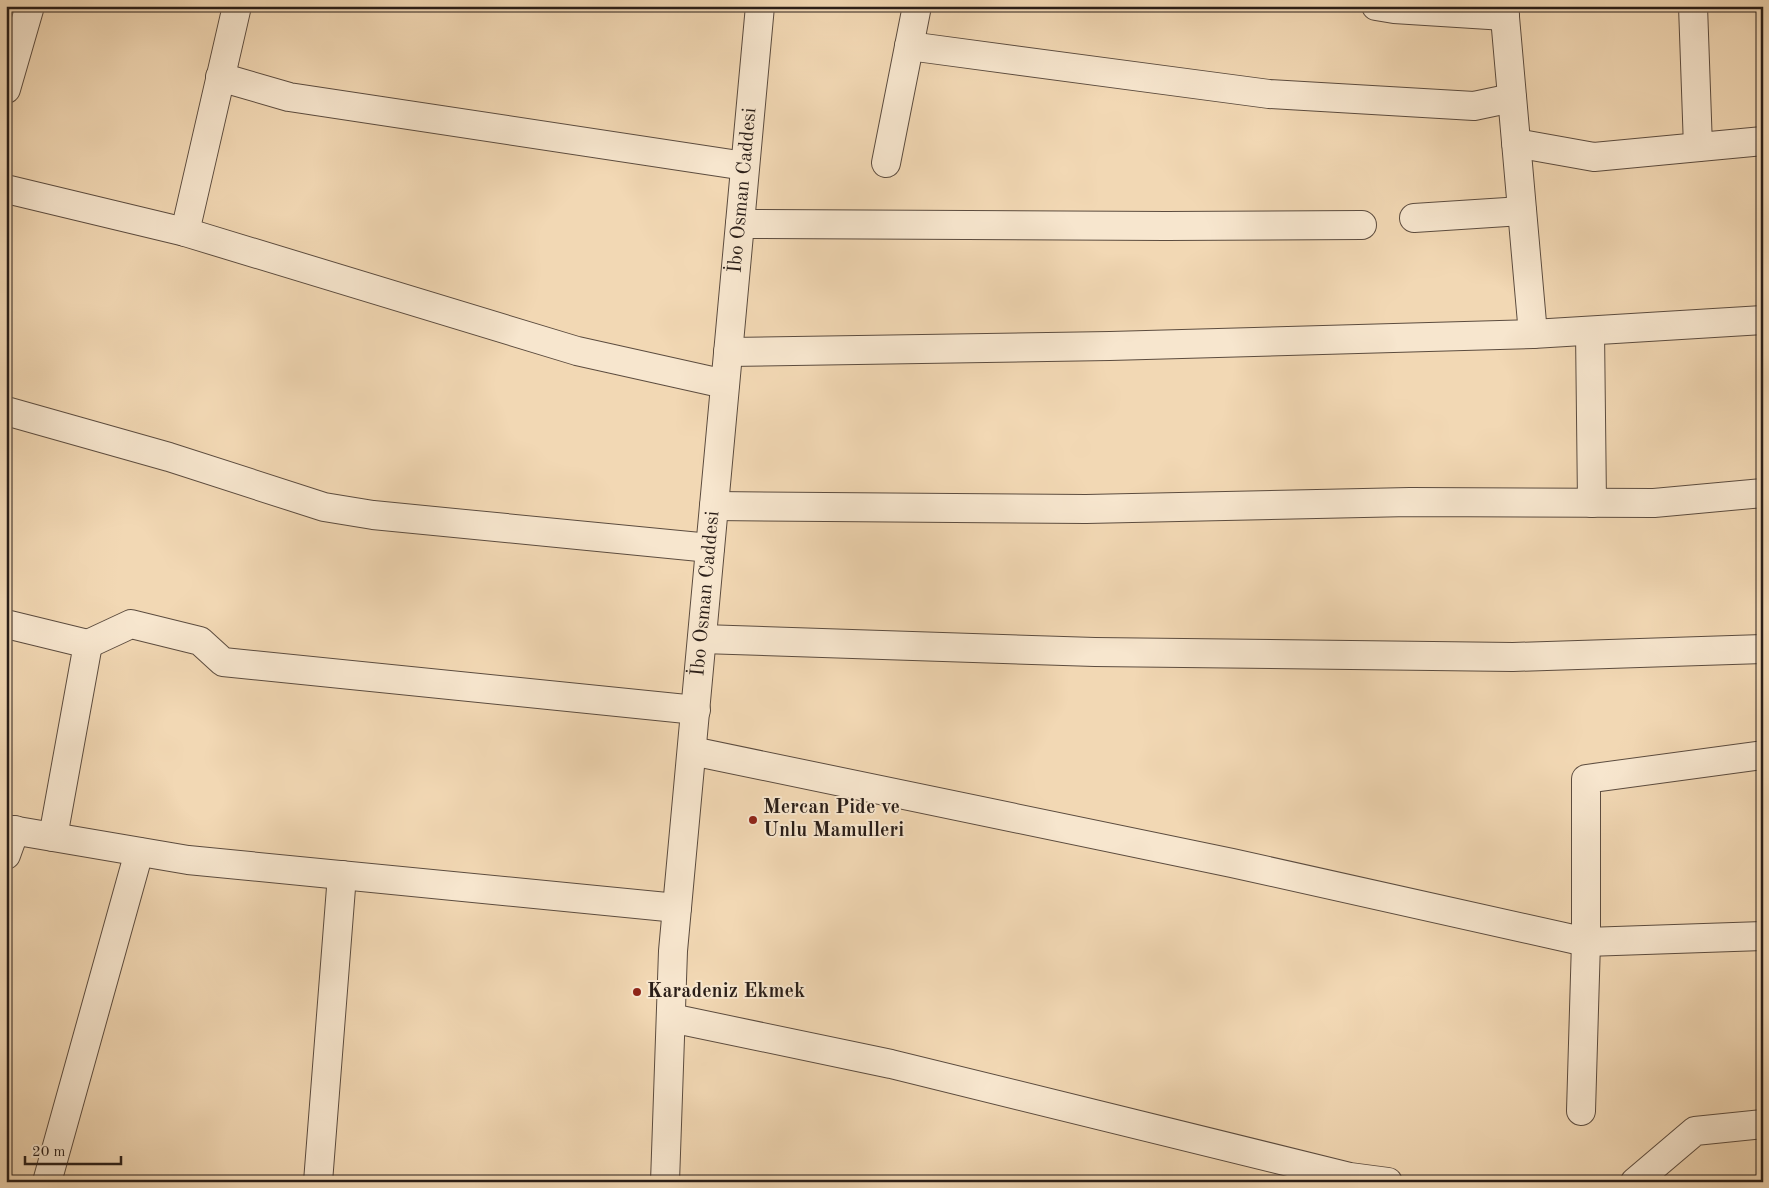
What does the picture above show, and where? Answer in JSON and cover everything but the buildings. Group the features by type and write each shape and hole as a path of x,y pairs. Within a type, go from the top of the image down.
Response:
{"street":[{"path":"6,89 30,6"},
{"path":"185,232 237,6"},
{"name":"İbo Osman Caddesi","path":"664,1182 673,951 760,6"},
{"path":"886,163 917,6"},
{"path":"1376,6 1394,9 1504,11 1533,334"},
{"path":"1694,6 1698,147"},
{"path":"909,46 1269,94 1474,106 1512,98"},
{"path":"220,77 289,97 745,166"},
{"path":"1516,143 1594,157 1763,141"},
{"path":"6,189 185,232 577,351 725,384"},
{"path":"1414,218 1522,210"},
{"path":"740,224 1362,225"},
{"path":"728,352 1110,346 1533,334 1763,320"},
{"path":"1590,331 1592,503"},
{"path":"6,411 169,457 324,507 373,515 710,548"},
{"path":"714,506 1086,509 1410,502 1654,503 1763,493"},
{"path":"6,624 88,644 131,624 200,641 223,662 696,710"},
{"path":"702,639 1095,652 1513,658 1763,649"},
{"path":"53,837 88,644"},
{"path":"692,751 1232,863 1586,942 1763,936"},
{"path":"1582,1110 1586,942 1586,779 1763,754"},
{"path":"9,838 53,837 188,860 677,908"},
{"path":"47,1182 139,852"},
{"path":"318,1182 342,875"},
{"path":"671,1018 891,1064 1350,1178 1388,1182"},
{"path":"1635,1182 1695,1131 1763,1124"}],"place":[{"name":"Mercan Pide ve Unlu Mamulleri","path":"753,820"},
{"name":"Karadeniz Ekmek","path":"637,992"}]}
